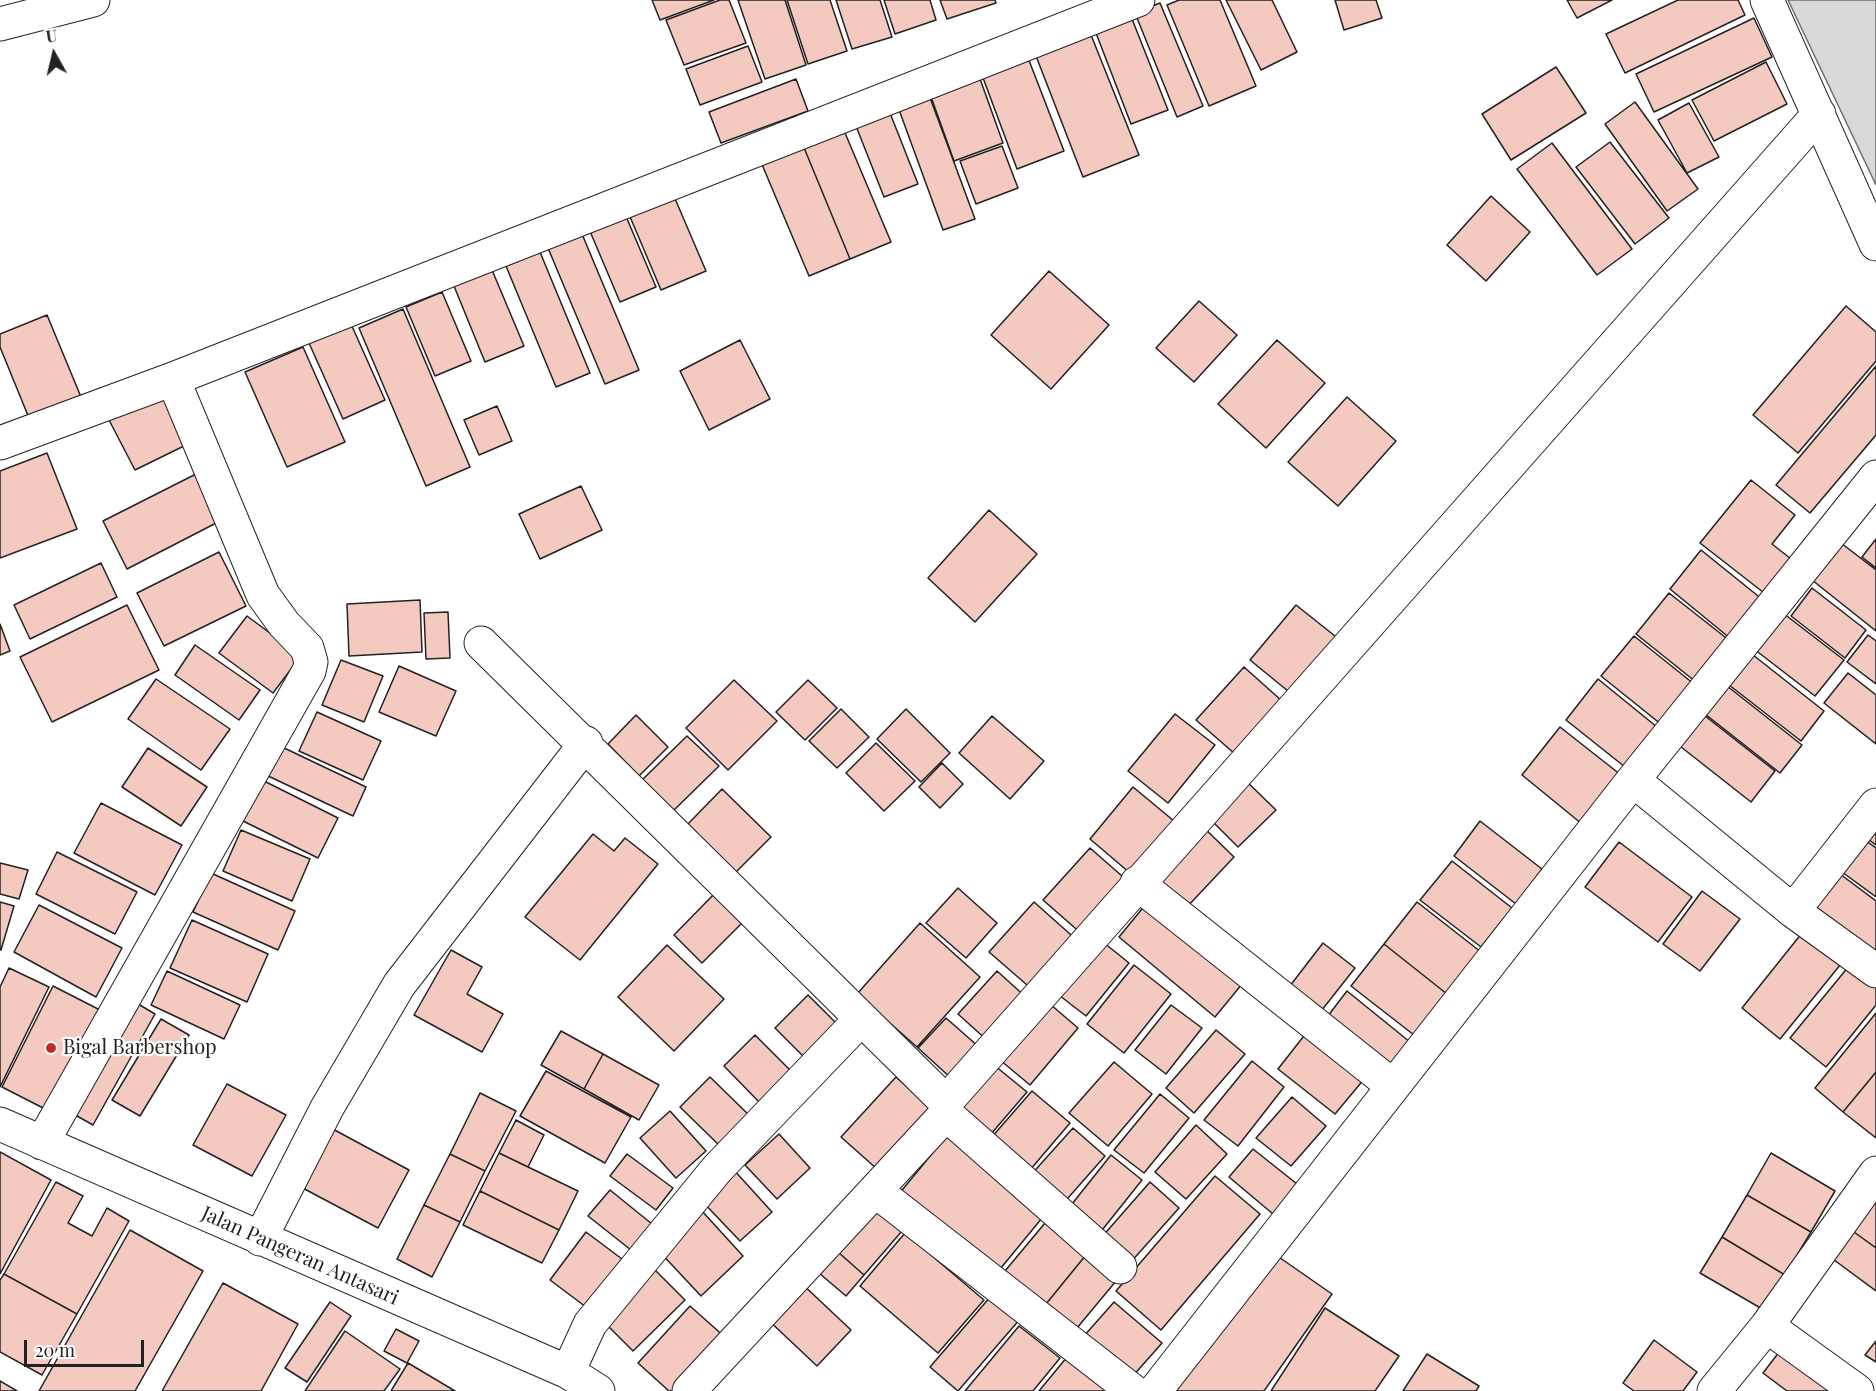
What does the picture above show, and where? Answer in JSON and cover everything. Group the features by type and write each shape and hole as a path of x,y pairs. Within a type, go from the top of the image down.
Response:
{"street":[{"path":"0,24 93,0"},
{"path":"0,443 173,379 1138,0"},
{"path":"1767,0 1876,244"},
{"path":"690,1391 877,1192 1137,883 1819,114"},
{"path":"42,1143 309,671 311,662 307,648 284,624 263,595 173,379"},
{"path":"1155,1391 1633,780 1876,477"},
{"path":"481,642 586,743 861,1019 946,1108 1120,1267"},
{"path":"260,1239 327,1107 399,985 586,743"},
{"path":"1633,780 1793,911 1876,971"},
{"path":"1793,911 1876,805"},
{"path":"1137,883 1393,1086"},
{"path":"568,1372 590,1324 717,1169 861,1019"},
{"name":"Jalan Pangeran Antasari","path":"0,1124 568,1372 598,1391"},
{"path":"1714,1391 1767,1326 1876,1173"},
{"path":"877,1192 1133,1391"},
{"path":"1767,1326 1857,1391"}],"shaded area":[{"path":"1788,0 1876,0 1876,185"}],"building":[{"path":"652,0 714,0 660,20"},
{"path":"720,0 729,0 746,43 684,65 666,20"},
{"path":"738,0 785,0 806,65 765,79"},
{"path":"787,0 830,0 847,51 808,64"},
{"path":"836,0 880,0 892,37 852,49"},
{"path":"884,0 930,0 936,20 895,34"},
{"path":"940,0 995,0 996,3 947,19"},
{"path":"1179,0 1220,0 1256,86 1209,106 1167,5"},
{"path":"1226,0 1272,0 1297,52 1261,70"},
{"path":"1335,0 1376,0 1382,18 1344,30"},
{"path":"1567,0 1612,0 1577,18"},
{"path":"1678,0 1738,0 1745,15 1625,73 1606,34"},
{"path":"1160,3 1203,106 1177,117 1135,13"},
{"path":"1754,18 1772,57 1654,112 1636,74"},
{"path":"1132,19 1168,110 1131,124 1096,33"},
{"path":"1091,35 1139,155 1083,177 1036,56"},
{"path":"748,46 762,82 700,105 686,69"},
{"path":"1025,50 1064,151 1017,169 979,67"},
{"path":"1766,62 1787,104 1714,141 1692,100"},
{"path":"1556,67 1586,113 1511,160 1482,114"},
{"path":"979,76 1003,143 954,161 930,94"},
{"path":"796,79 808,111 721,143 709,112"},
{"path":"929,95 975,219 943,230 898,107"},
{"path":"1635,102 1698,189 1667,211 1605,124"},
{"path":"1689,103 1719,157 1687,173 1658,120"},
{"path":"890,113 918,184 884,197 856,126"},
{"path":"840,121 891,242 850,259 800,138"},
{"path":"800,138 850,259 809,276 758,155"},
{"path":"1610,142 1669,218 1635,244 1576,167"},
{"path":"1552,143 1632,249 1597,275 1517,169"},
{"path":"1002,146 1018,188 976,204 960,161"},
{"path":"673,194 706,271 661,290 628,212"},
{"path":"1491,196 1530,232 1486,281 1447,245"},
{"path":"625,214 656,287 620,302 589,229"},
{"path":"582,234 639,370 605,384 548,248"},
{"path":"540,252 590,373 556,387 506,266"},
{"path":"492,270 524,346 485,362 454,286"},
{"path":"1049,271 1109,325 1051,389 991,335"},
{"path":"442,292 471,361 435,376 406,307"},
{"path":"1199,301 1237,335 1194,382 1156,348"},
{"path":"1846,306 1876,332 1876,361 1798,453 1753,415"},
{"path":"403,309 470,467 426,486 359,328"},
{"path":"47,315 81,397 29,418 0,347 0,334"},
{"path":"351,324 385,400 343,419 309,343"},
{"path":"740,340 770,399 709,430 680,371"},
{"path":"1277,340 1325,383 1266,448 1218,404"},
{"path":"303,347 345,442 287,467 245,372"},
{"path":"1876,366 1876,435 1810,513 1776,485"},
{"path":"163,393 188,444 135,470 109,420"},
{"path":"1347,397 1396,441 1338,506 1288,462"},
{"path":"497,406 512,441 479,455 464,420"},
{"path":"47,453 77,529 0,558 0,471"},
{"path":"196,474 220,521 127,569 103,521"},
{"path":"1751,480 1795,515 1772,544 1795,562 1768,596 1700,543"},
{"path":"581,486 602,530 540,559 519,514"},
{"path":"989,510 1037,554 975,622 928,578"},
{"path":"1876,539 1876,568 1862,557"},
{"path":"1841,543 1876,570 1876,631 1812,580"},
{"path":"1701,550 1763,600 1731,639 1670,589"},
{"path":"219,552 246,606 164,646 137,593"},
{"path":"101,563 117,597 30,639 14,605"},
{"path":"1812,588 1866,630 1845,658 1791,616"},
{"path":"1669,593 1730,641 1696,682 1636,634"},
{"path":"420,600 422,652 349,656 347,604"},
{"path":"127,605 159,670 52,722 20,657"},
{"path":"1296,605 1340,640 1294,696 1250,660"},
{"path":"1779,610 1844,660 1815,696 1750,646"},
{"path":"448,612 450,658 426,659 424,613"},
{"path":"247,616 301,656 273,693 219,653"},
{"path":"0,624 10,651 0,655"},
{"path":"1868,635 1876,641 1876,684 1847,662"},
{"path":"1634,636 1694,684 1662,725 1601,676"},
{"path":"195,645 260,690 239,720 175,675"},
{"path":"1748,651 1824,711 1801,741 1724,681"},
{"path":"341,660 383,676 364,722 322,705"},
{"path":"399,666 456,691 436,736 379,712"},
{"path":"1244,667 1282,701 1235,754 1196,720"},
{"path":"1848,673 1876,695 1876,744 1824,703"},
{"path":"156,679 230,729 201,770 128,719"},
{"path":"1598,679 1657,727 1625,767 1566,720"},
{"path":"734,680 777,721 728,770 686,728"},
{"path":"808,680 837,708 805,740 776,712"},
{"path":"1722,682 1802,745 1780,773 1700,710"},
{"path":"841,709 869,737 837,768 809,741"},
{"path":"906,709 950,753 921,782 877,739"},
{"path":"317,712 381,741 363,780 299,751"},
{"path":"1700,712 1775,771 1751,802 1676,743"},
{"path":"1175,714 1215,745 1168,803 1128,771"},
{"path":"636,715 668,747 639,776 608,744"},
{"path":"992,716 1044,761 1010,799 959,753"},
{"path":"1560,727 1621,775 1582,824 1522,775"},
{"path":"687,736 719,766 672,812 641,781"},
{"path":"876,743 915,781 884,811 846,773"},
{"path":"280,746 366,787 353,816 266,775"},
{"path":"148,748 207,787 181,826 122,787"},
{"path":"942,763 963,784 940,808 919,787"},
{"path":"1242,777 1276,810 1238,847 1205,814"},
{"path":"262,780 338,818 318,858 241,820"},
{"path":"1133,787 1174,821 1130,873 1090,839"},
{"path":"722,789 771,837 733,875 685,827"},
{"path":"101,803 182,845 155,895 74,853"},
{"path":"1876,817 1876,845 1862,835"},
{"path":"1480,821 1542,869 1516,904 1454,856"},
{"path":"1198,822 1234,857 1186,908 1150,874"},
{"path":"241,830 310,859 292,901 223,871"},
{"path":"593,834 614,851 625,838 658,864 580,960 525,917"},
{"path":"1862,838 1876,848 1876,897 1838,869"},
{"path":"1619,842 1692,897 1658,942 1585,887"},
{"path":"1090,848 1130,883 1083,935 1043,900"},
{"path":"57,852 137,892 115,934 36,894"},
{"path":"1452,861 1512,908 1481,947 1420,900"},
{"path":"0,863 28,870 19,899 0,894"},
{"path":"1836,871 1876,901 1876,954 1810,905"},
{"path":"211,873 295,911 278,950 193,912"},
{"path":"958,888 997,923 966,958 926,923"},
{"path":"718,890 747,918 702,963 674,935"},
{"path":"1702,891 1740,919 1700,971 1663,944"},
{"path":"0,902 14,906 1,950 0,950"},
{"path":"1034,902 1079,942 1034,991 989,952"},
{"path":"1417,902 1481,952 1447,994 1384,944"},
{"path":"1146,904 1242,984 1215,1017 1119,937"},
{"path":"39,905 122,948 96,997 14,952"},
{"path":"192,920 268,954 247,1002 170,968"},
{"path":"920,923 980,977 917,1047 857,994"},
{"path":"1806,928 1845,959 1780,1039 1742,1008"},
{"path":"1098,938 1129,963 1086,1016 1055,992"},
{"path":"1323,943 1355,968 1318,1015 1286,991"},
{"path":"1384,944 1447,994 1414,1035 1351,986"},
{"path":"667,945 724,999 674,1051 618,997"},
{"path":"451,950 482,967 467,994 503,1014 482,1052 414,1015"},
{"path":"1134,965 1171,994 1124,1053 1087,1024"},
{"path":"1849,966 1876,988 1876,1005 1826,1067 1790,1038"},
{"path":"9,968 49,987 0,1087 0,987"},
{"path":"167,971 240,1005 224,1039 151,1005"},
{"path":"997,971 1028,999 989,1042 958,1014"},
{"name":"Bigal Barbershop","path":"53,986 100,1010 49,1111 2,1087"},
{"path":"1347,991 1410,1042 1387,1070 1324,1021"},
{"path":"808,995 844,1031 811,1064 775,1028"},
{"path":"1043,998 1078,1028 1030,1085 994,1055"},
{"path":"133,1001 155,1014 93,1125 70,1112"},
{"path":"1171,1005 1202,1028 1166,1074 1135,1050"},
{"path":"1876,1013 1876,1072 1843,1112 1815,1088"},
{"path":"946,1018 979,1047 951,1078 918,1048"},
{"path":"161,1019 189,1035 140,1116 112,1100"},
{"path":"1216,1030 1245,1054 1194,1113 1166,1088"},
{"path":"561,1031 603,1054 584,1089 541,1065"},
{"path":"1307,1032 1365,1078 1335,1114 1278,1069"},
{"path":"755,1035 794,1074 763,1106 724,1066"},
{"path":"603,1054 659,1085 639,1120 584,1089"},
{"path":"989,1061 1027,1092 991,1134 954,1103"},
{"path":"1252,1061 1284,1087 1238,1146 1204,1120"},
{"path":"1114,1062 1152,1094 1108,1146 1069,1113"},
{"path":"546,1071 631,1117 605,1163 520,1116"},
{"path":"1876,1072 1876,1138 1843,1112"},
{"path":"710,1077 753,1119 723,1149 680,1107"},
{"path":"896,1077 932,1109 877,1169 841,1137"},
{"path":"227,1084 286,1115 252,1176 193,1145"},
{"path":"1032,1091 1070,1123 1030,1170 991,1138"},
{"path":"480,1093 516,1111 485,1171 450,1154"},
{"path":"1160,1094 1189,1118 1144,1173 1114,1150"},
{"path":"1292,1097 1326,1126 1291,1166 1256,1138"},
{"path":"670,1111 706,1151 676,1178 640,1138"},
{"path":"516,1120 544,1135 528,1167 499,1153"},
{"path":"1196,1125 1227,1154 1186,1199 1155,1172"},
{"path":"329,1127 409,1170 378,1228 297,1185"},
{"path":"1073,1128 1105,1156 1061,1206 1029,1177"},
{"path":"950,1132 1047,1212 996,1274 898,1195"},
{"path":"779,1134 810,1168 777,1199 745,1165"},
{"path":"1253,1149 1297,1184 1273,1214 1229,1177"},
{"path":"0,1152 51,1180 0,1274"},
{"path":"499,1153 578,1191 559,1230 480,1191"},
{"path":"1771,1153 1835,1191 1811,1232 1747,1195"},
{"path":"450,1154 485,1171 460,1222 424,1205"},
{"path":"627,1154 673,1188 656,1210 610,1176"},
{"path":"1111,1155 1142,1180 1095,1239 1064,1214"},
{"path":"733,1169 772,1212 740,1241 700,1199"},
{"path":"1215,1176 1260,1214 1161,1330 1116,1291"},
{"path":"56,1182 83,1196 68,1223 92,1236 107,1208 129,1221 77,1314 4,1274"},
{"path":"1150,1182 1179,1208 1130,1263 1101,1238"},
{"path":"610,1190 652,1224 631,1250 588,1216"},
{"path":"480,1191 559,1230 542,1263 463,1225"},
{"path":"1747,1195 1811,1232 1785,1275 1722,1237"},
{"path":"1868,1198 1876,1204 1876,1248 1847,1227"},
{"path":"424,1205 460,1222 432,1277 397,1259"},
{"path":"876,1208 902,1231 864,1275 838,1252"},
{"path":"701,1210 743,1256 701,1296 658,1250"},
{"path":"1050,1217 1090,1250 1046,1304 1005,1271"},
{"path":"1847,1227 1876,1248 1876,1291 1826,1254"},
{"path":"130,1230 203,1271 135,1391 39,1391"},
{"path":"586,1232 622,1259 586,1307 550,1280"},
{"path":"905,1233 984,1300 938,1353 860,1286"},
{"path":"1722,1237 1785,1275 1764,1310 1700,1273"},
{"path":"1090,1250 1121,1275 1077,1328 1046,1304"},
{"path":"838,1252 864,1275 846,1296 812,1267"},
{"path":"1273,1253 1332,1294 1264,1391 1176,1391"},
{"path":"651,1266 685,1300 633,1351 599,1317"},
{"path":"4,1274 77,1314 42,1375 0,1352 0,1280"},
{"path":"799,1281 851,1330 817,1366 765,1317"},
{"path":"223,1283 298,1324 261,1391 162,1391"},
{"path":"991,1296 1020,1319 958,1391 930,1367"},
{"path":"330,1302 351,1316 307,1382 285,1368"},
{"path":"1114,1302 1162,1343 1132,1377 1084,1336"},
{"path":"690,1306 727,1339 680,1391 669,1391 638,1363"},
{"path":"1325,1308 1399,1356 1375,1391 1271,1391"},
{"path":"1019,1326 1060,1358 1033,1391 965,1391"},
{"path":"396,1329 419,1341 407,1363 384,1351"},
{"path":"345,1331 400,1369 384,1391 305,1391"},
{"path":"1654,1340 1697,1372 1683,1391 1634,1391 1623,1383"},
{"path":"1876,1341 1876,1362 1865,1355"},
{"path":"1783,1347 1842,1391 1787,1391 1763,1373"},
{"path":"1072,1351 1119,1391 1039,1391"},
{"path":"1427,1354 1479,1386 1476,1391 1403,1391"},
{"path":"408,1363 455,1391 391,1391"},
{"path":"0,1381 17,1391 0,1391"}],"place":[{"name":"Bigal Barbershop","path":"51,1048"}]}
